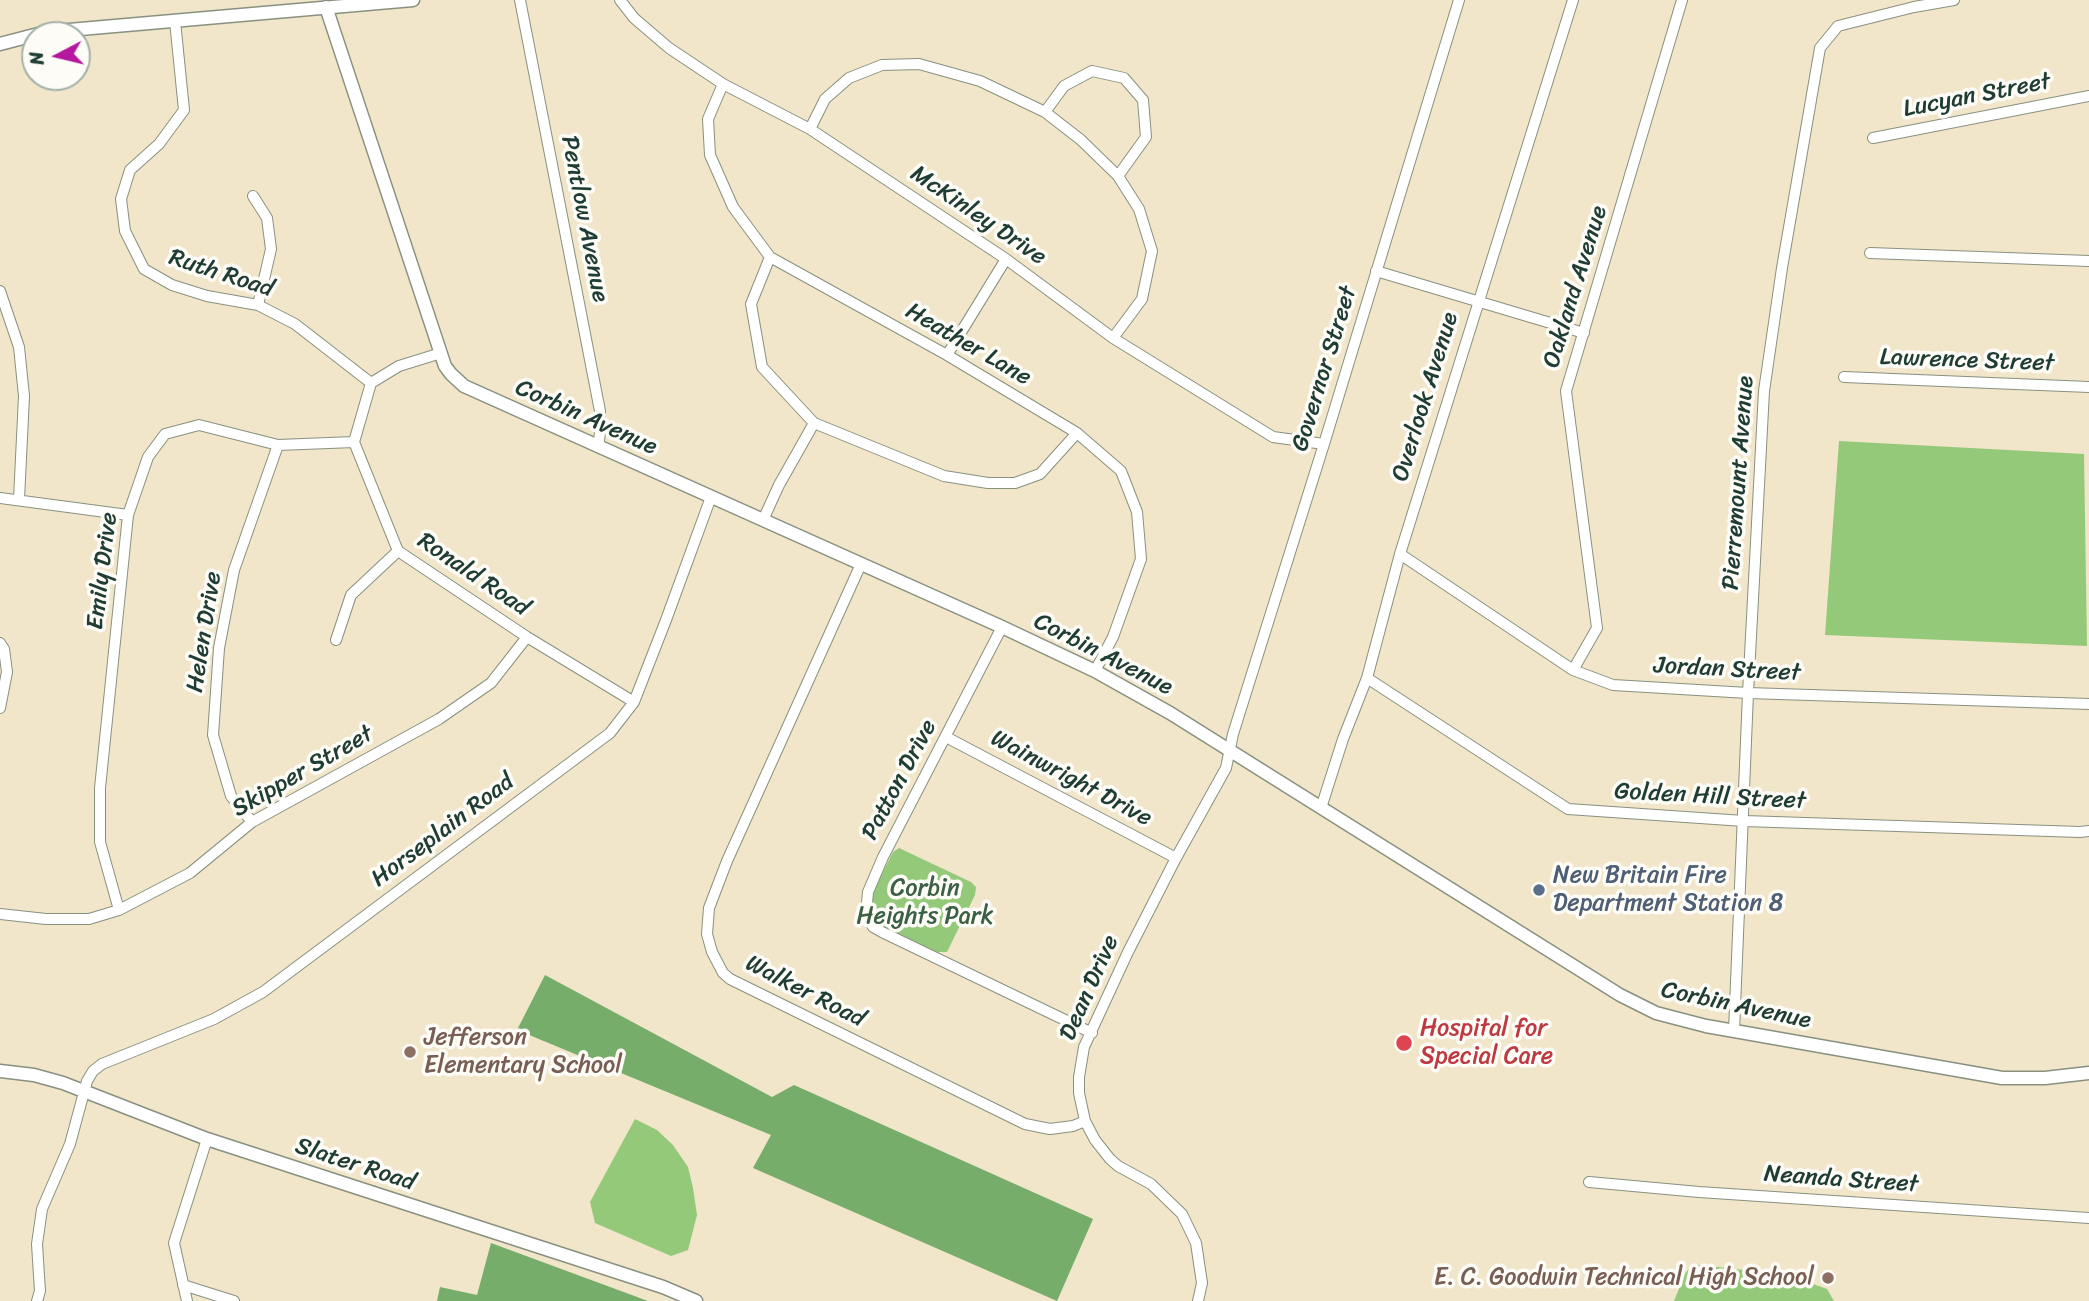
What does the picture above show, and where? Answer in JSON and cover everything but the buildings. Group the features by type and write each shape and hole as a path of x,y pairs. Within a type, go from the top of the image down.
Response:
{"main road":[{"path":"0,44 46,32 412,0"},
{"name":"Corbin Avenue","path":"326,7 441,353 451,374 464,386 1095,671 1230,750 1620,995 1656,1013 1734,1031 2002,1078 2045,1078 2089,1073"},
{"name":"Slater Road","path":"0,1071 34,1075 84,1091 208,1139 663,1287 696,1301"}],"street":[{"name":"Pentlow Avenue","path":"520,0 600,411 598,447"},
{"name":"McKinley Drive","path":"620,0 634,18 669,48 723,84 810,130 1006,258 1113,338 1273,437 1324,444"},
{"name":"Governor Street","path":"1230,750 1459,0"},
{"name":"Overlook Avenue","path":"1321,807 1343,739 1367,678 1400,554 1573,0"},
{"name":"Oakland Avenue","path":"1573,670 1597,628 1566,391 1682,0"},
{"name":"Pierremount Avenue","path":"1734,1031 1764,391 1820,48 1838,26 1911,4 1954,0"},
{"name":"Ruth Road","path":"175,21 184,110 159,144 130,170 121,199 125,231 144,269 172,285 207,296 258,305 295,324 371,383"},
{"path":"810,130 825,99 849,78 882,65 919,64 980,81 1045,112 1081,140 1118,176 1139,209 1152,251 1142,299 1113,338"},
{"path":"1045,112 1064,86 1093,71 1124,78 1143,100 1146,137 1118,176"},
{"name":"Heather Lane","path":"723,84 708,120 710,155 733,207 770,257 947,355 1077,433 1121,471 1137,512 1140,559 1113,637 1095,671"},
{"name":"Lucyan Street","path":"1873,138 2089,96"},
{"path":"253,197 267,218 271,249 258,305"},
{"path":"1870,253 2089,261"},
{"path":"770,257 751,304 762,367 814,423 944,476 988,483 1015,483 1040,474 1077,433"},
{"path":"947,355 1006,258"},
{"path":"1376,271 1584,333"},
{"path":"0,290 19,347 23,384 19,499"},
{"path":"354,442 371,383 399,366 441,353"},
{"name":"Lawrence Street","path":"1844,377 2089,387"},
{"path":"763,520 779,485 814,423"},
{"name":"Emily Drive","path":"119,910 100,842 100,788 128,514 148,457 165,434 199,425 278,445 354,442"},
{"name":"Ronald Road","path":"354,442 398,551 527,638 634,702"},
{"name":"Helen Drive","path":"252,822 231,796 213,735 219,648 234,570 278,445"},
{"name":"Horseplain Road","path":"84,1091 89,1076 96,1067 214,1019 263,992 610,733 634,702 710,497"},
{"path":"0,498 128,514"},
{"path":"336,640 351,595 398,551"},
{"name":"Jordan Street","path":"1400,554 1573,670 1613,685 1748,693 2089,704"},
{"name":"Walker Road","path":"861,564 727,861 709,908 707,934 712,952 723,973 730,979 1025,1124 1050,1129 1073,1126 1085,1121"},
{"name":"Patton Drive","path":"1002,627 873,878 868,892 866,914 873,927 1092,1032"},
{"name":"Skipper Street","path":"0,914 46,919 89,919 119,910 190,873 252,822 439,719 491,683 527,638"},
{"path":"0,643 4,649 7,671 0,708"},
{"name":"Golden Hill Street","path":"1367,678 1568,809 1744,821 2089,831"},
{"name":"Wainwright Drive","path":"946,737 1176,858"},
{"name":"Dean Drive","path":"1198,1301 1202,1283 1196,1242 1182,1214 1152,1184 1118,1166 1095,1140 1085,1121 1080,1102 1079,1077 1084,1047 1128,952 1226,768 1230,750"},
{"path":"37,1301 40,1291 37,1244 42,1209 70,1144 84,1091"},
{"path":"187,1301 174,1243 208,1139"},
{"name":"Neanda Street","path":"1589,1182 2089,1218"},
{"path":"183,1285 234,1301"}],"green space":[{"path":"1839,441 2084,454 2087,646 1825,635"},
{"name":"Corbin Heights Park","path":"899,848 971,882 976,887 975,895 947,952 937,952 885,927 871,913 871,895 893,852"},
{"path":"545,975 772,1097 794,1085 1093,1219 1057,1301 753,1168 771,1135 517,1030"},
{"path":"635,1119 657,1130 673,1145 688,1167 697,1215 688,1250 671,1256 595,1223 590,1202"},
{"path":"491,1243 648,1301 437,1301 440,1287 477,1295"},
{"path":"1692,1264 1788,1275 1827,1289 1834,1301 1674,1301"}],"place":[{"name":"New Britain Fire Department Station 8","path":"1539,890"},
{"name":"Hospital for Special Care","path":"1404,1043"},
{"name":"Jefferson Elementary School","path":"410,1052"},
{"name":"E. C. Goodwin Technical High School","path":"1828,1278"}]}
